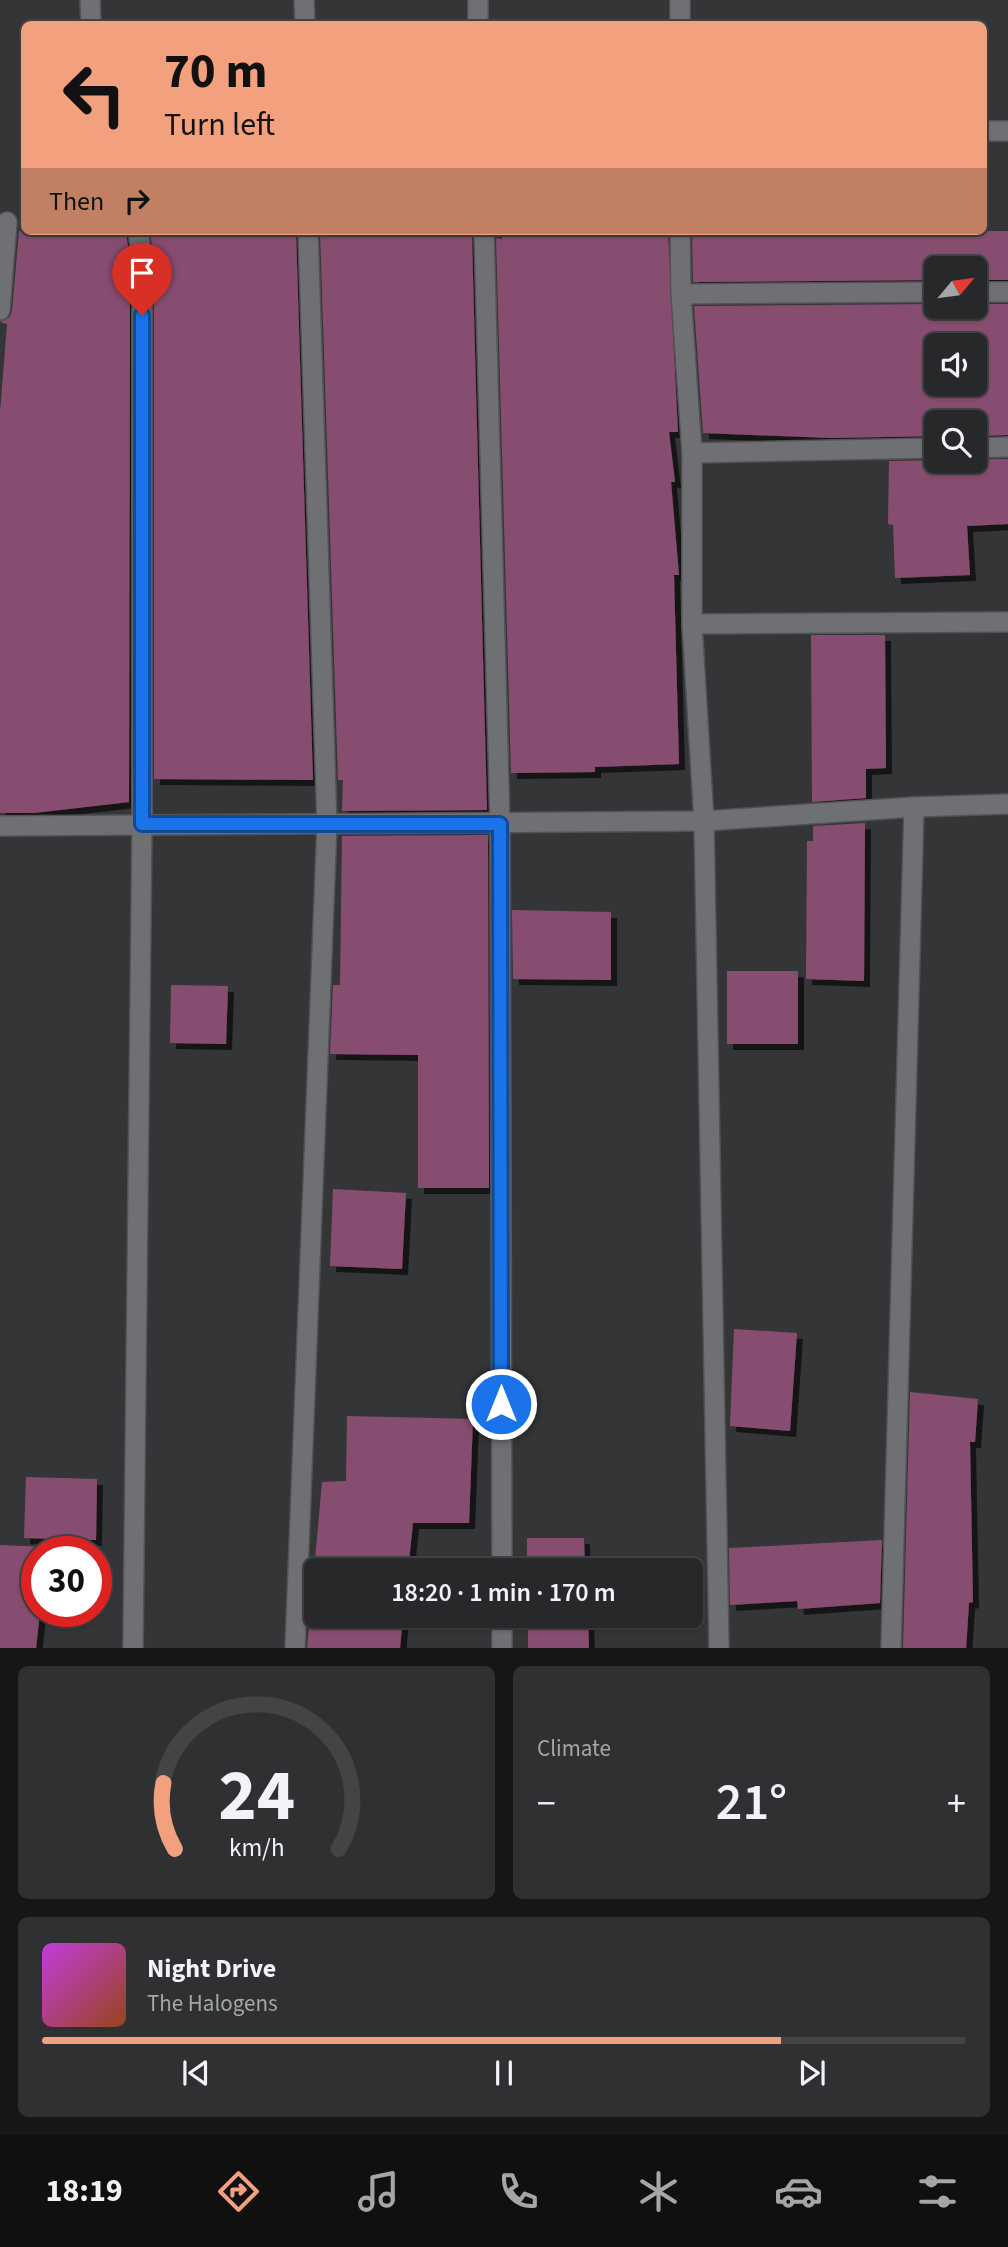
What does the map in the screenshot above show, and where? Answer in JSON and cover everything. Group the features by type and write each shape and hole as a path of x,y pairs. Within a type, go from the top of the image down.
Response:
{"street":[{"path":"90,0 91,21"},
{"path":"304,0 304,21"},
{"path":"478,0 478,21"},
{"path":"680,0 680,21"},
{"path":"987,131 1008,131"},
{"path":"0,310 7,222"},
{"path":"133,1648 142,824 142,261 139,235"},
{"path":"295,1648 327,824 308,235"},
{"path":"484,235 500,824 502,1558"},
{"path":"680,235 681,294 692,453 692,624 704,821 719,1648"},
{"path":"681,294 924,292"},
{"path":"987,292 1008,292"},
{"path":"987,447 1008,447"},
{"path":"692,453 924,448"},
{"path":"692,624 1008,622"},
{"path":"0,826 704,821 914,807 1008,804"},
{"path":"891,1648 914,807"},
{"path":"502,1628 502,1648"}],"building":[{"path":"19,231 21,235 127,235 130,262 129,802 34,813 0,813 0,412 7,324 0,322 10,317"},
{"path":"987,231 1008,231 1008,280 987,280 987,256 924,256 924,280 693,282 692,235 987,235"},
{"path":"151,235 296,235 313,780 154,779 154,261"},
{"path":"320,235 472,237 487,810 342,811 343,780 338,780"},
{"path":"502,235 668,235 678,432 669,432 675,482 671,482 679,575 674,575 679,764 595,767 595,772 511,773 496,238 502,239"},
{"path":"987,304 1008,304 1008,435 987,436 987,410 924,410 924,436 831,438 703,433 694,306 924,305 924,319 987,319"},
{"path":"987,459 1008,459 1008,524 967,526 970,575 895,578 893,525 888,524 889,461 924,460 924,473 987,473"},
{"path":"811,635 885,635 886,768 866,769 866,798 812,802"},
{"path":"865,823 864,981 806,979 807,841 813,841 813,826"},
{"path":"488,835 489,1188 418,1188 418,1055 330,1054 333,985 340,985 342,836"},
{"path":"512,910 611,912 611,980 513,979"},
{"path":"727,971 798,971 798,1044 727,1044"},
{"path":"171,985 228,986 226,1044 170,1043"},
{"path":"333,1189 406,1193 402,1269 330,1266"},
{"path":"734,1329 797,1333 790,1431 730,1426"},
{"path":"910,1392 978,1399 975,1442 970,1442 973,1602 969,1603 966,1648 903,1648"},
{"path":"347,1416 473,1419 469,1523 413,1523 409,1558 315,1558 322,1482 346,1481"},
{"path":"26,1477 97,1479 96,1536 24,1536"},
{"path":"527,1538 584,1538 585,1558 527,1558"},
{"path":"882,1540 880,1603 798,1609 797,1601 730,1605 729,1548"},
{"path":"0,1545 21,1546 21,1627 38,1627 36,1648 0,1648"},
{"path":"309,1628 402,1628 400,1648 307,1648"},
{"path":"528,1628 588,1628 589,1648 528,1648"}],"route":[{"path":"142,315 142,824 500,824 501,1404"}]}
